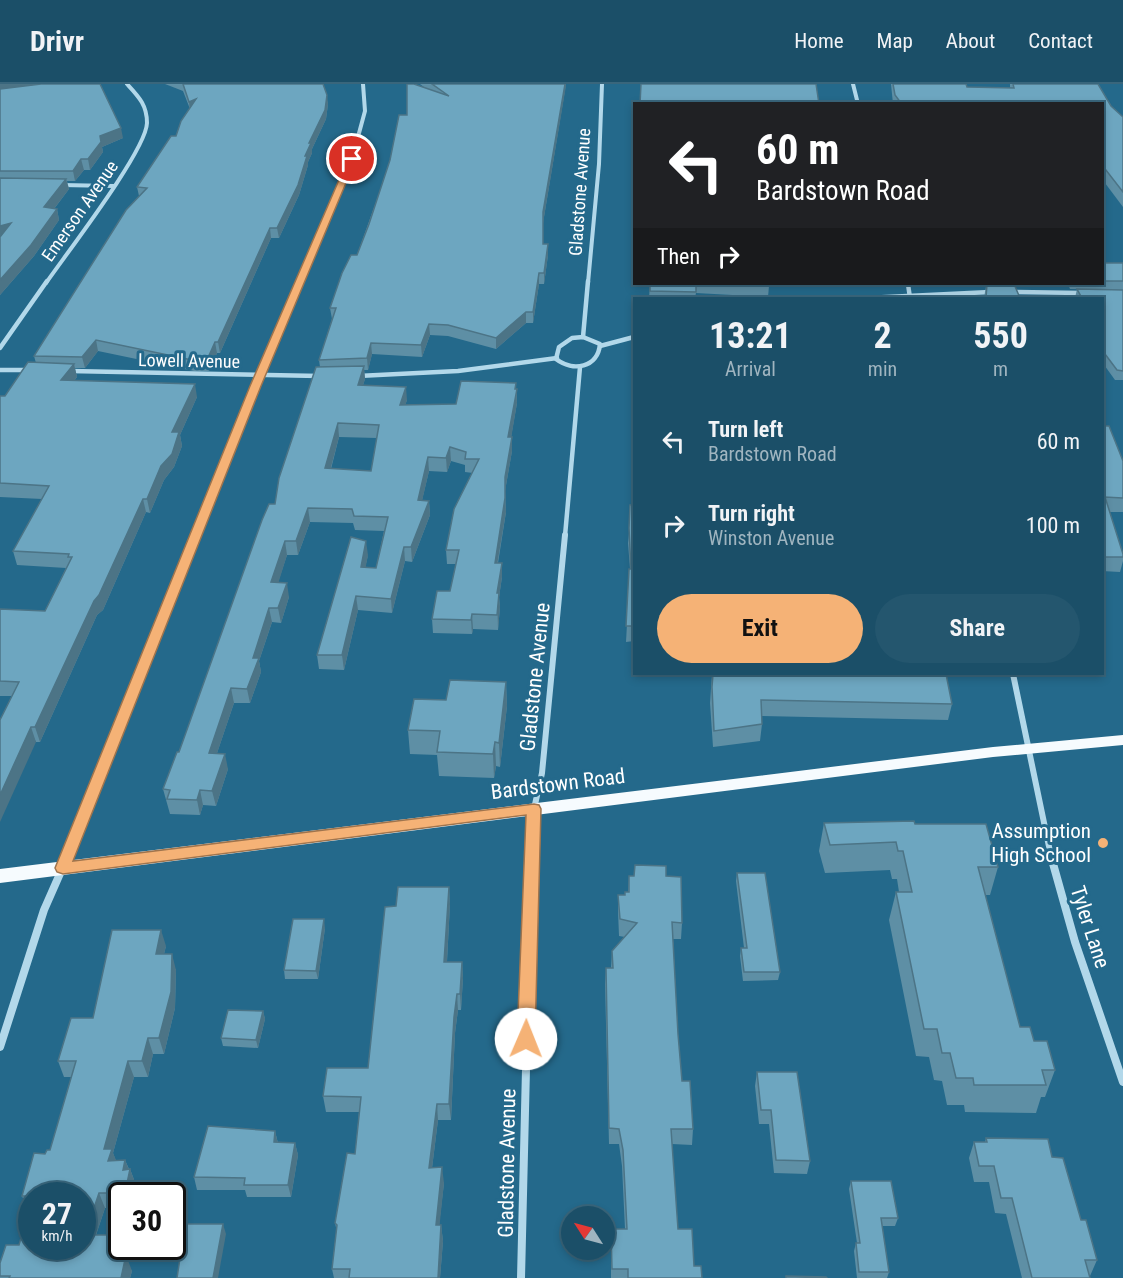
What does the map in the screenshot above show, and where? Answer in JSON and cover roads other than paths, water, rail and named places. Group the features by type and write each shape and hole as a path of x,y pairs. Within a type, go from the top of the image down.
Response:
{"main road":[{"name":"Bardstown Road","path":"0,876 534,809 1030,749 1123,740"}],"street":[{"name":"Emerson Avenue","path":"0,348 136,154 144,138 147,124 145,104 127,84"},
{"path":"0,1047 44,910 63,868 261,375 352,159 366,111 363,84"},
{"name":"Gladstone Avenue","path":"583,337 599,164 603,84"},
{"path":"853,84 858,102"},
{"path":"57,185 114,186"},
{"path":"910,297 976,292 1093,294"},
{"path":"583,337 595,340 600,346 601,352 597,358 590,364 580,367 565,366 557,358 559,347 566,341 583,337"},
{"path":"600,346 633,337"},
{"path":"356,376 442,373 507,367 557,358"},
{"name":"Gladstone Avenue","path":"520,1278 531,847 534,809 542,773 549,705 580,367"},
{"path":"0,370 41,371"},
{"name":"Lowell Avenue","path":"64,371 333,376"},
{"name":"Tyler Lane","path":"1013,675 1030,749 1034,782 1061,896 1123,1082"}],"place":[{"name":"Assumption High School","path":"1103,843"}]}
